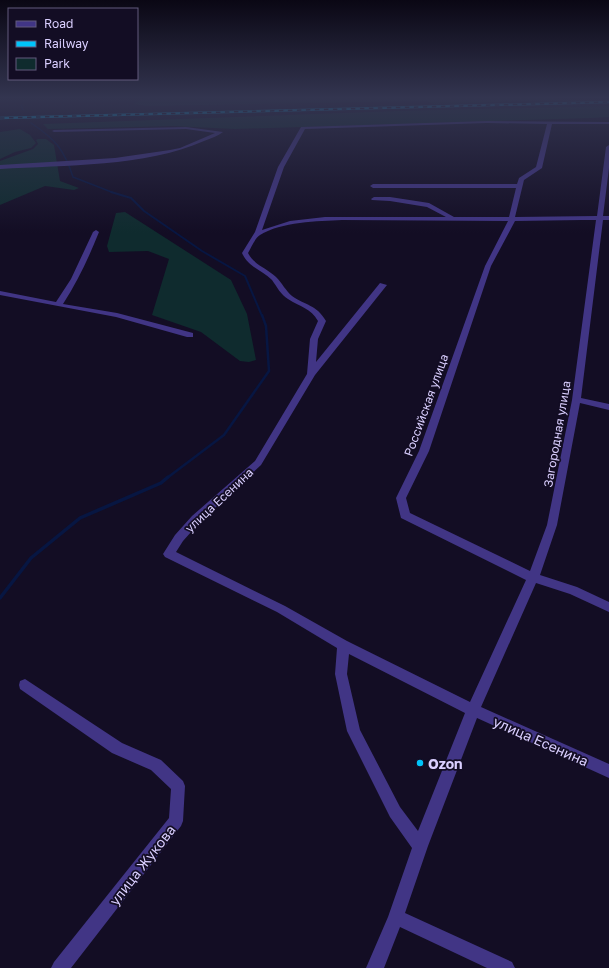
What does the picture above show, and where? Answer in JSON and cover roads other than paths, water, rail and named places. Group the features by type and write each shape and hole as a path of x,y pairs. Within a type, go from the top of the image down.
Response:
{"street":[{"path":"0,167 73,161 114,160 170,152 195,143"},
{"path":"294,143 281,166 257,234 245,253 247,260 272,277 290,298 309,305 318,313 322,321 314,339 311,374"},
{"name":"Российская улица","path":"545,143 539,168 521,180 512,220 488,266 424,451 400,498 405,515 533,578 573,590 609,606"},
{"name":"Загородная улица","path":"473,710 533,578 552,525 576,400 604,218 609,147"},
{"path":"373,186 408,191 520,186"},
{"path":"408,191 406,199 411,202"},
{"path":"374,199 429,205 452,218"},
{"path":"257,234 309,219 452,218 512,220 604,218"},
{"path":"58,305 67,293 96,232"},
{"name":"улица Есенина","path":"383,286 311,374 258,463 196,519 178,538 169,554 281,609 343,645 473,710 609,771"},
{"path":"0,293 117,315 190,335"},
{"path":"576,400 609,407"},
{"path":"343,645 341,674 354,730 395,812 420,846"},
{"name":"улица Жукова","path":"25,685 117,748 156,765 178,786 176,821 60,968"},
{"path":"375,968 396,917 420,846 473,710"},
{"path":"396,917 506,968"}],"waterway":[{"path":"55,143 66,159 73,177 113,193"},
{"path":"113,193 131,198 144,211 202,251 245,276 262,316"},
{"path":"167,478 224,435 269,371 266,326 262,315"},
{"path":"0,598 31,558 80,518 161,483 168,477"}],"place":[{"name":"Ozon","path":"420,763"}]}
